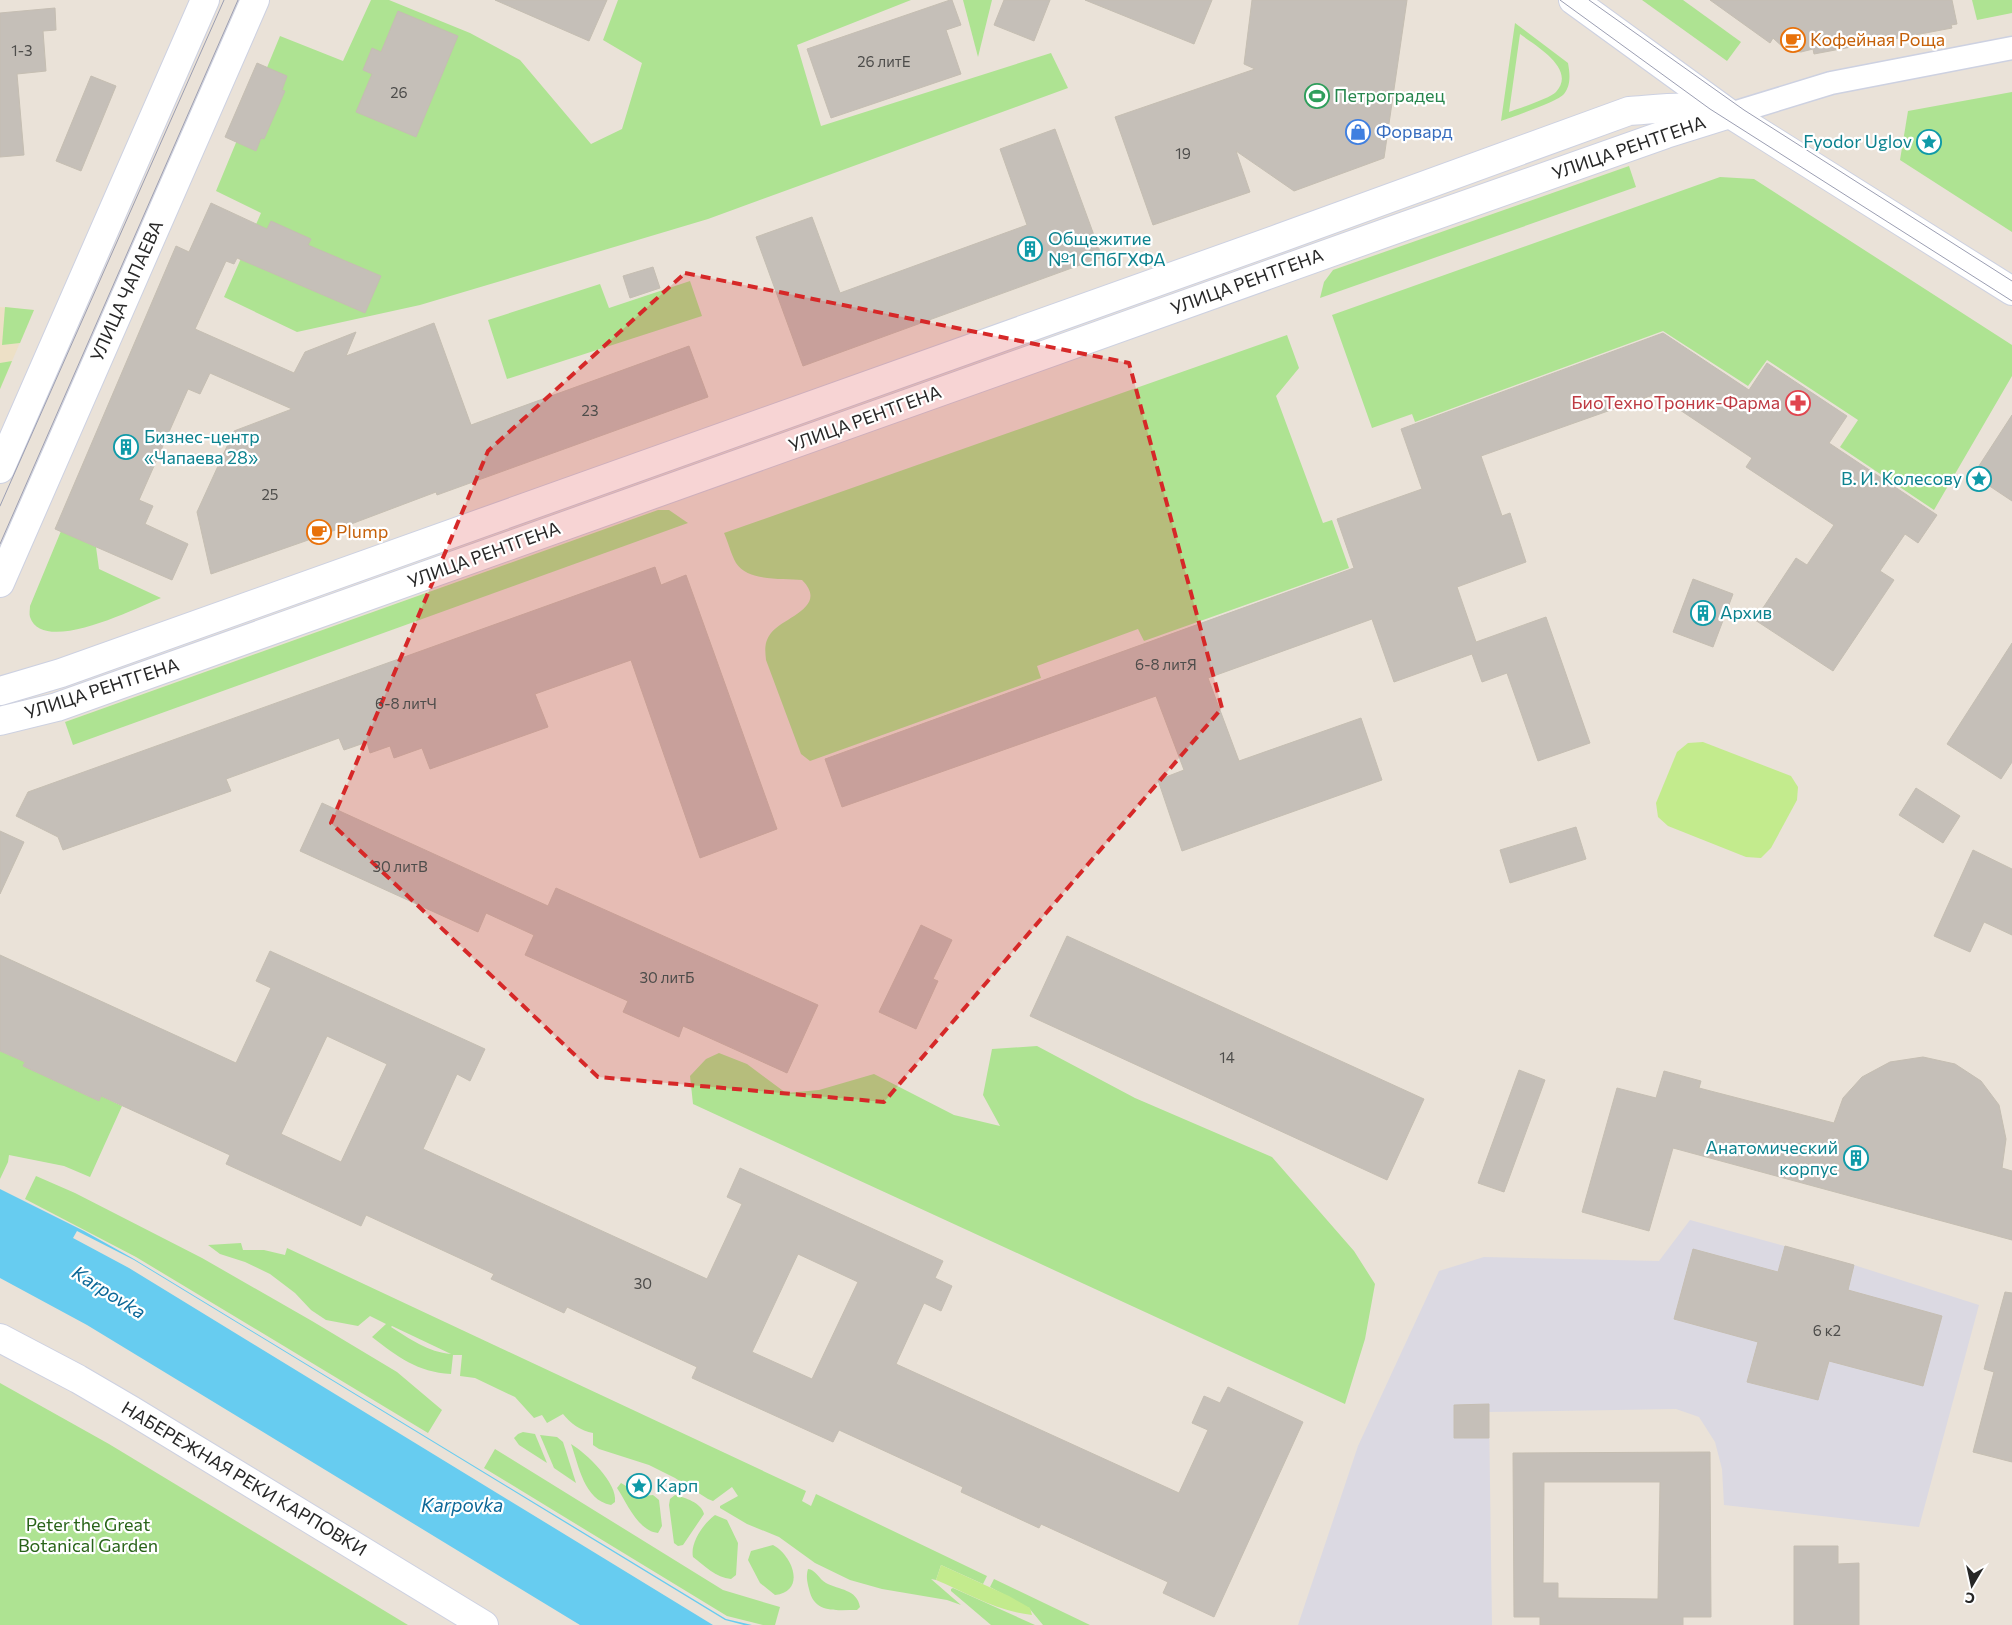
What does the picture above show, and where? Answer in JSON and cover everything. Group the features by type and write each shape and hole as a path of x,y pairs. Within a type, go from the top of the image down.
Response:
{"street":[{"path":"0,469 205,0"},
{"name":"УЛИЦА ЧАПАЕВА","path":"0,583 255,0"},
{"path":"1573,0 1730,114 2012,291"},
{"name":"УЛИЦА РЕНТГЕНА","path":"0,721 57,707 1666,134 1832,83 2012,48"},
{"name":"УЛИЦА РЕНТГЕНА","path":"0,691 61,674 1280,238 1629,111 1679,108 1710,109 1730,114"},
{"name":"НАБЕРЕЖНАЯ РЕКИ КАРПОВКИ","path":"0,1338 78,1379 131,1410 484,1625"}],"highlighted area":[{"path":"685,273 1129,363 1222,708 884,1102 598,1077 331,823 488,451"}],"shaded area":[{"path":"0,307 34,310 0,389"},
{"path":"1690,1220 1854,1265 1979,1305 1919,1527 1724,1505 1722,1469 1715,1442 1699,1417 1676,1409 1489,1412 1492,1625 1298,1625 1358,1446 1439,1271 1484,1257 1659,1261"}],"green space":[{"path":"371,0 389,0 470,33 520,60 591,144 622,129 642,63 603,40 618,0 911,0 797,45 821,126 1051,53 1068,88 708,219 420,305 297,332 224,297 261,213 216,191 280,36 343,61"},
{"path":"963,0 992,0 978,57"},
{"path":"1642,0 1683,0 1741,42 1727,61"},
{"path":"1972,0 2012,0 2012,13 1977,20"},
{"path":"1515,23 1568,63 1569,83 1564,94 1554,101 1501,121","holes":["1520,34 1552,59 1558,67 1561,83 1553,94 1509,112"]},
{"path":"2012,92 2012,232 1900,160 1908,111"},
{"path":"1629,166 1636,187 1320,298 1324,282 1333,270"},
{"path":"1720,177 1754,179 2012,345 2012,376 1934,510 1840,447 1858,420 1767,360 1748,386 1663,331 1415,422 1412,414 1372,428 1332,315"},
{"path":"690,281 702,316 507,379 488,320 600,284 609,308"},
{"path":"5,307 34,310 20,343 2,345"},
{"path":"1287,335 1299,368 1276,396 1323,523 1332,520 1349,568 1144,641 1138,629 1037,666 1041,678 810,761 801,754 766,660 765,649 771,633 802,611 810,597 809,589 802,580 766,578 742,569 734,559 724,533"},
{"path":"12,361 0,389 0,363"},
{"path":"658,510 669,510 688,523 73,745 65,722"},
{"path":"61,531 96,547 99,569 161,598 92,626 53,632 38,628 30,617 30,606"},
{"path":"1703,742 1791,776 1798,787 1797,800 1771,848 1761,858 1746,857 1668,826 1658,817 1656,803 1677,752 1688,743"},
{"path":"1037,1046 1135,1098 1272,1157 1354,1251 1375,1284 1365,1339 1345,1404 693,1104 690,1076 706,1059 719,1053 747,1064 786,1093 819,1090 874,1074 954,1115 1000,1126 983,1095 992,1049"},
{"path":"0,1051 25,1062 23,1066 99,1101 101,1096 122,1106 90,1177 64,1166 9,1155 8,1162 0,1179"},
{"path":"36,1176 75,1193 202,1258 397,1372 442,1410 428,1433 136,1257 25,1199"},
{"path":"241,1243 243,1250 264,1250 285,1255 287,1248 806,1491 802,1501 811,1506 816,1494 987,1576 983,1584 941,1565 936,1580 931,1579 961,1605 947,1600 882,1589 850,1580 815,1563 779,1537 747,1524 720,1508 720,1506 738,1496 732,1487 713,1501 649,1465 599,1449 593,1445 593,1433 576,1426 563,1414 547,1423 542,1415 534,1418 515,1397 475,1378 460,1376 462,1355 453,1355 451,1374 439,1373 418,1367 399,1357 372,1337 386,1324 370,1316 358,1326 326,1320 311,1310 295,1293 270,1274 245,1262 220,1254 208,1245","holes":["392,1326 451,1354 435,1351 420,1344"]},
{"name":"Peter the Great Botanical Garden","path":"0,1383 109,1444 408,1625 0,1625"},
{"path":"523,1432 535,1434 547,1463 519,1445 514,1438"},
{"path":"540,1435 557,1437 563,1442 576,1483 554,1468"},
{"path":"571,1444 585,1454 600,1469 612,1486 615,1502 611,1505 602,1502 589,1489 580,1472"},
{"path":"495,1449 723,1590 780,1607 775,1625 763,1625 727,1616 484,1468"},
{"path":"621,1483 638,1495 653,1495 659,1500 662,1526 658,1533 651,1531 639,1522 617,1488"},
{"path":"675,1495 688,1499 700,1506 704,1514 683,1545 678,1546 674,1543 669,1505 670,1499"},
{"path":"715,1515 727,1520 738,1543 736,1575 731,1579 715,1574 693,1557 693,1546 698,1534"},
{"path":"773,1545 786,1556 793,1572 791,1587 785,1592 775,1595 760,1583 748,1560 751,1551"},
{"path":"941,1565 1009,1596 1030,1608 1032,1615 995,1606 936,1580"},
{"path":"808,1569 826,1583 851,1593 858,1601 860,1607 857,1610 834,1610 821,1607 812,1597 809,1589 807,1581"},
{"path":"994,1579 1090,1625 1043,1625 1029,1608 990,1587"},
{"path":"953,1588 1035,1625 991,1625 951,1591"}],"water":[{"name":"Karpovka","path":"0,1189 84,1231 134,1259 726,1619 752,1625 580,1625 87,1325 0,1278"}],"pier":[{"path":"77,1231 134,1260 725,1620 744,1625 713,1625 129,1268 73,1238"}],"building":[{"path":"495,0 607,0 589,41"},
{"path":"952,0 961,25 946,30 961,74 831,118 807,49"},
{"path":"1004,0 1050,0 1034,41 994,25"},
{"path":"1085,0 1212,0 1194,44"},
{"name":"Петроградец","path":"1252,0 1407,0 1384,158 1294,191 1236,151 1250,192 1153,225 1115,117 1255,69 1244,64"},
{"path":"1710,0 1952,0 1957,24 1951,25 1952,28 1814,54 1813,49 1801,52 1786,50 1773,38 1770,43"},
{"path":"55,8 56,30 43,31 46,71 17,74 24,155 0,157 0,13"},
{"path":"398,11 458,36 416,137 356,112 372,74 363,70 372,48 381,52"},
{"path":"257,63 287,76 282,90 285,91 264,139 261,138 256,151 225,137"},
{"path":"91,76 116,86 81,171 56,161"},
{"name":"Общежитие №1 СПбГХФА","path":"1055,129 1102,257 803,366 756,237 812,217 840,293 1027,225 1000,149"},
{"path":"211,203 267,229 271,221 311,239 308,245 381,276 365,313 237,258 234,264 226,261 195,329 294,373 305,352 356,332 346,356 434,323 471,425 689,346 708,397 437,495 436,492 211,574 197,512 234,431 292,409 210,373 200,394 188,389 139,500 153,506 145,524 188,544 172,580 55,529 176,246 189,252"},
{"path":"653,267 660,288 630,298 623,276"},
{"path":"1663,333 1749,390 1767,363 1847,416 1829,443 1937,515 1918,543 1905,534 1880,571 1894,580 1833,671 1755,620 1796,558 1807,565 1834,525 1746,467 1752,458 1656,394 1481,456 1502,516 1510,513 1526,562 1457,587 1476,642 1546,617 1590,743 1538,761 1507,673 1482,682 1472,654 1394,682 1372,619 1208,678 1239,761 1361,718 1382,780 1182,851 1158,780 1184,770 1156,696 842,807 825,759 1354,568 1337,519 1422,489 1401,429"},
{"path":"2012,415 2012,501 1973,475"},
{"path":"655,567 661,585 686,575 777,829 700,858 631,660 535,694 548,727 430,769 422,748 394,758 390,746 370,753 367,742 344,750 339,738 226,779 231,791 63,850 58,837 16,816 28,792"},
{"name":"Архив","path":"1693,579 1733,594 1713,647 1673,632"},
{"path":"2012,643 2012,762 2001,779 1947,744"},
{"path":"1916,788 1960,816 1943,843 1899,815"},
{"path":"322,803 548,906 556,888 818,1005 787,1073 683,1026 679,1037 623,1012 628,1001 525,955 534,935 486,913 478,932 300,851"},
{"path":"1576,827 1586,859 1510,883 1500,850"},
{"path":"0,831 24,842 0,894"},
{"path":"1973,850 2012,869 2012,935 1984,922 1970,952 1934,936"},
{"path":"921,925 952,940 933,979 938,981 916,1029 879,1012"},
{"path":"1067,936 1424,1099 1387,1180 1030,1016"},
{"path":"270,951 485,1049 470,1081 457,1074 423,1149 707,1279 742,1204 727,1197 740,1168 943,1261 935,1278 952,1286 941,1311 924,1303 896,1364 1179,1493 1208,1430 1192,1423 1204,1396 1220,1403 1228,1387 1303,1422 1214,1617 1163,1593 1168,1582 1041,1524 1039,1528 961,1492 963,1487 839,1430 833,1442 692,1378 697,1367 567,1307 564,1313 491,1279 494,1274 366,1215 361,1226 226,1164 230,1155 101,1096 99,1101 23,1066 25,1062 0,1051 0,955 236,1063 271,988 256,981","holes":["327,1036 387,1064 341,1162 281,1134","798,1254 858,1282 812,1379 752,1352"]},
{"name":"Анатомический корпус","path":"1923,1057 1955,1064 1981,1081 1999,1105 2006,1139 2002,1168 2012,1171 2012,1240 1673,1148 1649,1231 1582,1212 1617,1088 1656,1098 1664,1071 1701,1081 1699,1088 1834,1123 1843,1098 1862,1077 1890,1062"},
{"path":"1519,1070 1545,1080 1504,1192 1478,1183"},
{"path":"1785,1246 1854,1265 1848,1290 1942,1316 1923,1386 1829,1361 1818,1400 1747,1382 1758,1342 1674,1319 1693,1249 1778,1272"},
{"path":"2005,1292 2012,1293 2012,1462 1973,1452 1994,1372 1984,1369"},
{"path":"1489,1404 1489,1438 1454,1438 1454,1405"},
{"path":"1710,1452 1711,1617 1683,1617 1683,1625 1540,1625 1540,1617 1514,1617 1513,1453","holes":["1544,1482 1660,1482 1658,1599 1558,1598 1558,1583 1543,1583"]},
{"path":"1794,1546 1838,1546 1838,1564 1859,1563 1859,1625 1794,1625"}],"tram line":[{"path":"0,506 224,0"},
{"path":"0,544 238,0"},
{"path":"1560,0 1710,109 2012,301"},
{"path":"1589,0 1744,110 2012,281"}],"place":[{"name":"Кофейная Роща","path":"1793,40"},
{"name":"Петроградец","path":"1317,96"},
{"name":"Форвард","path":"1358,132"},
{"name":"Fyodor Uglov","path":"1929,142"},
{"name":"Общежитие №1 СПбГХФА","path":"1030,249"},
{"name":"БиоТехноТроник-Фарма","path":"1798,403"},
{"name":"Бизнес-центр «Чапаева 28»","path":"126,447"},
{"name":"В. И. Колесову","path":"1979,479"},
{"name":"Plump","path":"319,532"},
{"name":"Архив","path":"1703,613"},
{"name":"Анатомический корпус","path":"1856,1158"},
{"name":"Карп","path":"639,1486"}]}
